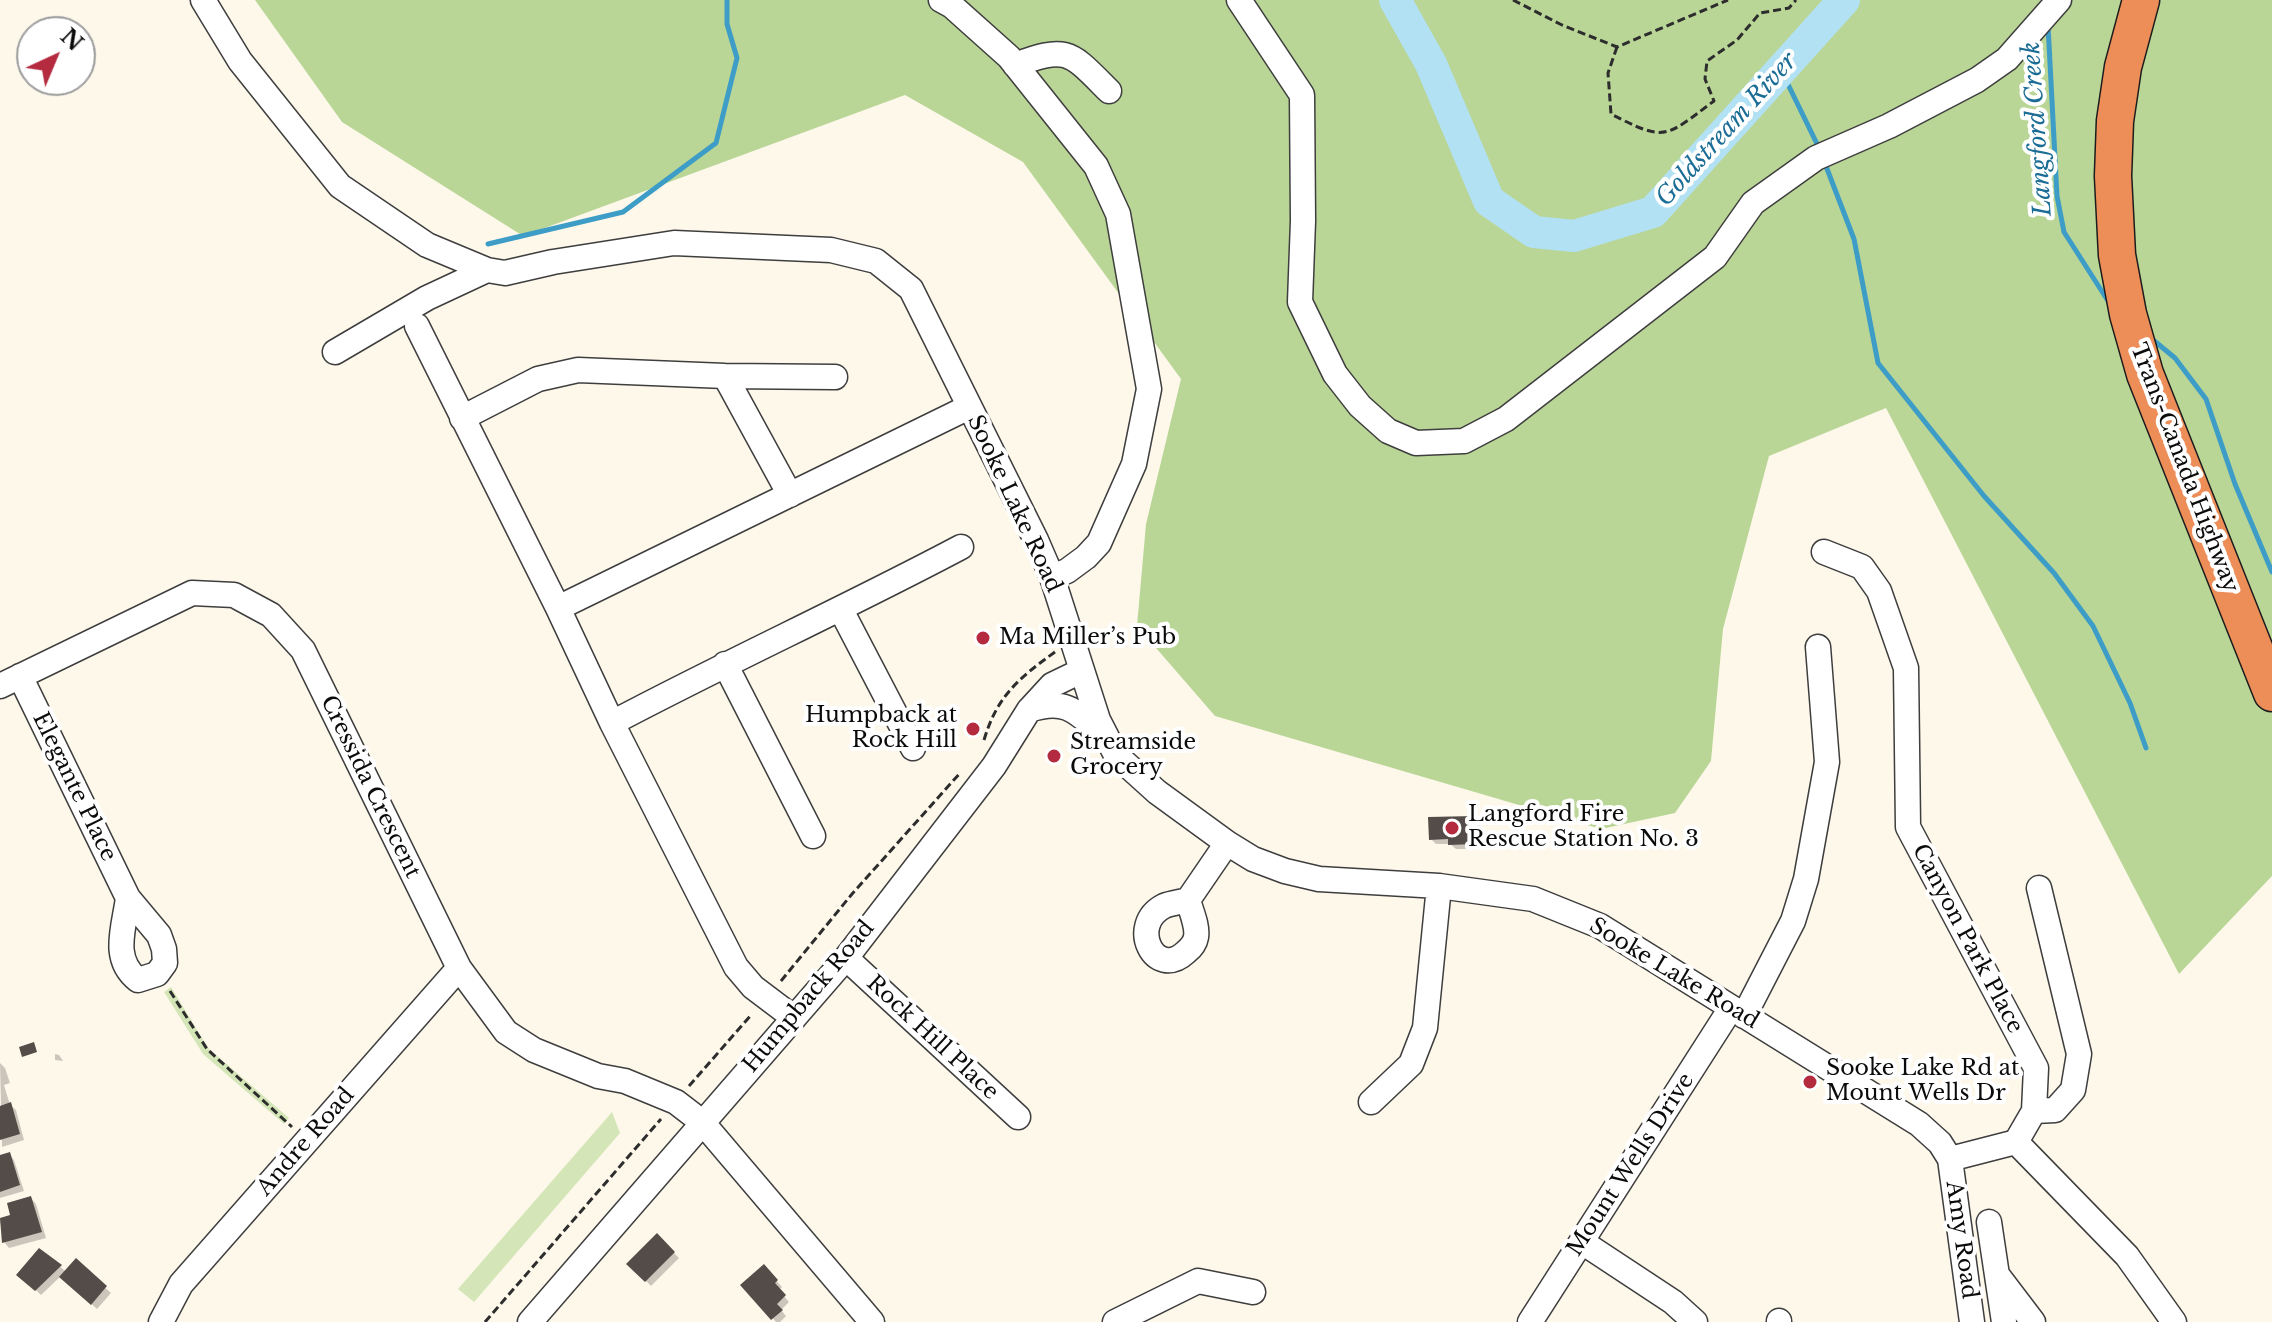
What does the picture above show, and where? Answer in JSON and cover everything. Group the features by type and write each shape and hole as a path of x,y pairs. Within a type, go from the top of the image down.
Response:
{"highway":[{"name":"Trans-Canada Highway","path":"2141,0 2123,67 2113,176 2117,255 2128,314 2145,374 2272,693"},
{"name":"Trans-Canada Highway","path":"2162,0 2142,79 2133,150 2136,226 2146,290 2160,350 2183,418 2272,640"}],"street":[{"name":"Sooke Lake Road","path":"203,0 240,61 340,186 427,245 487,270 505,273 553,262 674,243 831,250 876,261 911,289 1052,577 1105,737 1116,755 1135,774 1253,859 1319,879 1439,886 1533,899 1600,926 1919,1124 1940,1143 1950,1159"},
{"path":"1239,0 1302,95 1300,302 1335,374 1360,406 1388,431 1416,443 1464,441 1506,419 1715,257 1753,203 1816,158 1889,126 1977,80 2007,59 2059,0"},
{"path":"950,2 1015,65 1096,166 1118,214 1149,389 1134,464 1099,543 1067,571 1052,577"},
{"path":"1015,65 1046,53 1062,53 1081,63 1109,91"},
{"path":"335,352 427,298 487,270"},
{"path":"417,326 736,967 766,997 794,1018"},
{"path":"462,418 538,379 578,370 835,377"},
{"path":"725,376 790,495"},
{"path":"558,608 969,407"},
{"path":"612,723 961,547"},
{"name":"Canyon Park Place","path":"1824,552 1862,567 1879,591 1906,668 1908,827 2036,1068 2034,1111 2016,1142"},
{"name":"Cressida Crescent","path":"10,681 192,593 234,595 271,615 303,650 459,968 506,1032 534,1050 598,1076 625,1081 676,1102 702,1122"},
{"path":"841,610 913,748"},
{"name":"Mount Wells Drive","path":"1530,1322 1738,1012 1793,921 1806,879 1827,762 1818,647"},
{"path":"725,664 813,836"},
{"name":"Humpback Road","path":"530,1322 846,958 994,766 1029,710 1052,685 1081,671"},
{"name":"Elegante Place","path":"10,681 128,898 159,935 165,963 157,974"},
{"path":"1029,710 1048,704 1065,707 1080,715 1105,737"},
{"path":"1188,900 1227,843"},
{"path":"1371,1102 1411,1064 1425,1028 1439,886"},
{"path":"2034,1111 2055,1110 2073,1090 2079,1054 2039,888"},
{"path":"128,898 120,957 126,971 138,980 157,974"},
{"name":"Rock Hill Place","path":"846,958 1018,1117"},
{"name":"Andre Road","path":"161,1322 181,1284 459,968"},
{"path":"702,1122 858,1317"},
{"path":"1950,1159 2016,1142 2127,1256 2174,1322"},
{"name":"Amy Road","path":"1950,1159 1972,1322"},
{"path":"1989,1222 2004,1322"},
{"path":"1582,1242 1673,1302 1695,1322"},
{"path":"1997,1274 2033,1322"},
{"path":"1115,1322 1198,1281 1253,1292"}],"path":[{"path":"1513,0 1562,25 1617,47 1728,0"},
{"path":"1617,47 1608,73 1611,114 1649,134 1673,131 1714,101 1705,79 1707,61 1737,40 1760,13 1789,8 1796,0"},
{"path":"485,1322 965,767"},
{"path":"157,974 207,1049 307,1140"}],"green space":[{"path":"255,0 2272,0 2272,876 2179,974 1886,408 1769,456 1723,629 1711,761 1675,813 1601,829 1215,716 1137,626 1146,524 1181,379 1023,162 905,95 523,236 342,122"},
{"path":"171,987 208,1048 289,1118 284,1124 203,1054 164,992"},
{"path":"612,1112 620,1133 474,1302 458,1289"}],"building":[{"name":"Langford Fire Rescue Station No. 3","path":"1475,816 1476,844 1448,845 1448,839 1429,840 1428,817"},
{"path":"34,1042 37,1052 22,1057 19,1047"},
{"path":"11,1102 20,1134 0,1140 0,1106"},
{"path":"10,1152 20,1185 0,1192 0,1155"},
{"path":"31,1196 42,1232 2,1243 0,1218 10,1215 7,1203"},
{"path":"657,1233 675,1252 645,1282 626,1264"},
{"path":"39,1248 62,1265 35,1291 16,1275"},
{"path":"76,1258 107,1286 91,1305 59,1277"},
{"path":"764,1264 786,1295 777,1304 783,1310 771,1320 740,1285"}],"waterway":[{"path":"488,244 623,212 716,143 737,58 727,24 727,0"},
{"name":"Goldstream River","path":"1395,0 1431,64 1489,201 1534,232 1574,236 1653,212 1844,0"},
{"name":"Langford Creek","path":"2048,25 2057,196 2064,232 2110,304"},
{"path":"1781,70 1819,148"},
{"path":"1824,161 1854,239 1878,363 1984,496 2054,573 2093,626 2130,703 2146,748"},
{"name":"Langford Creek","path":"2152,339 2175,358 2206,399 2235,484 2272,572"}],"place":[{"name":"Ma Miller’s Pub","path":"983,638"},
{"name":"Humpback at Rock Hill","path":"973,729"},
{"name":"Streamside Grocery","path":"1054,756"},
{"name":"Langford Fire Rescue Station No. 3","path":"1452,828"},
{"name":"Sooke Lake Rd at Mount Wells Dr","path":"1810,1082"}]}
